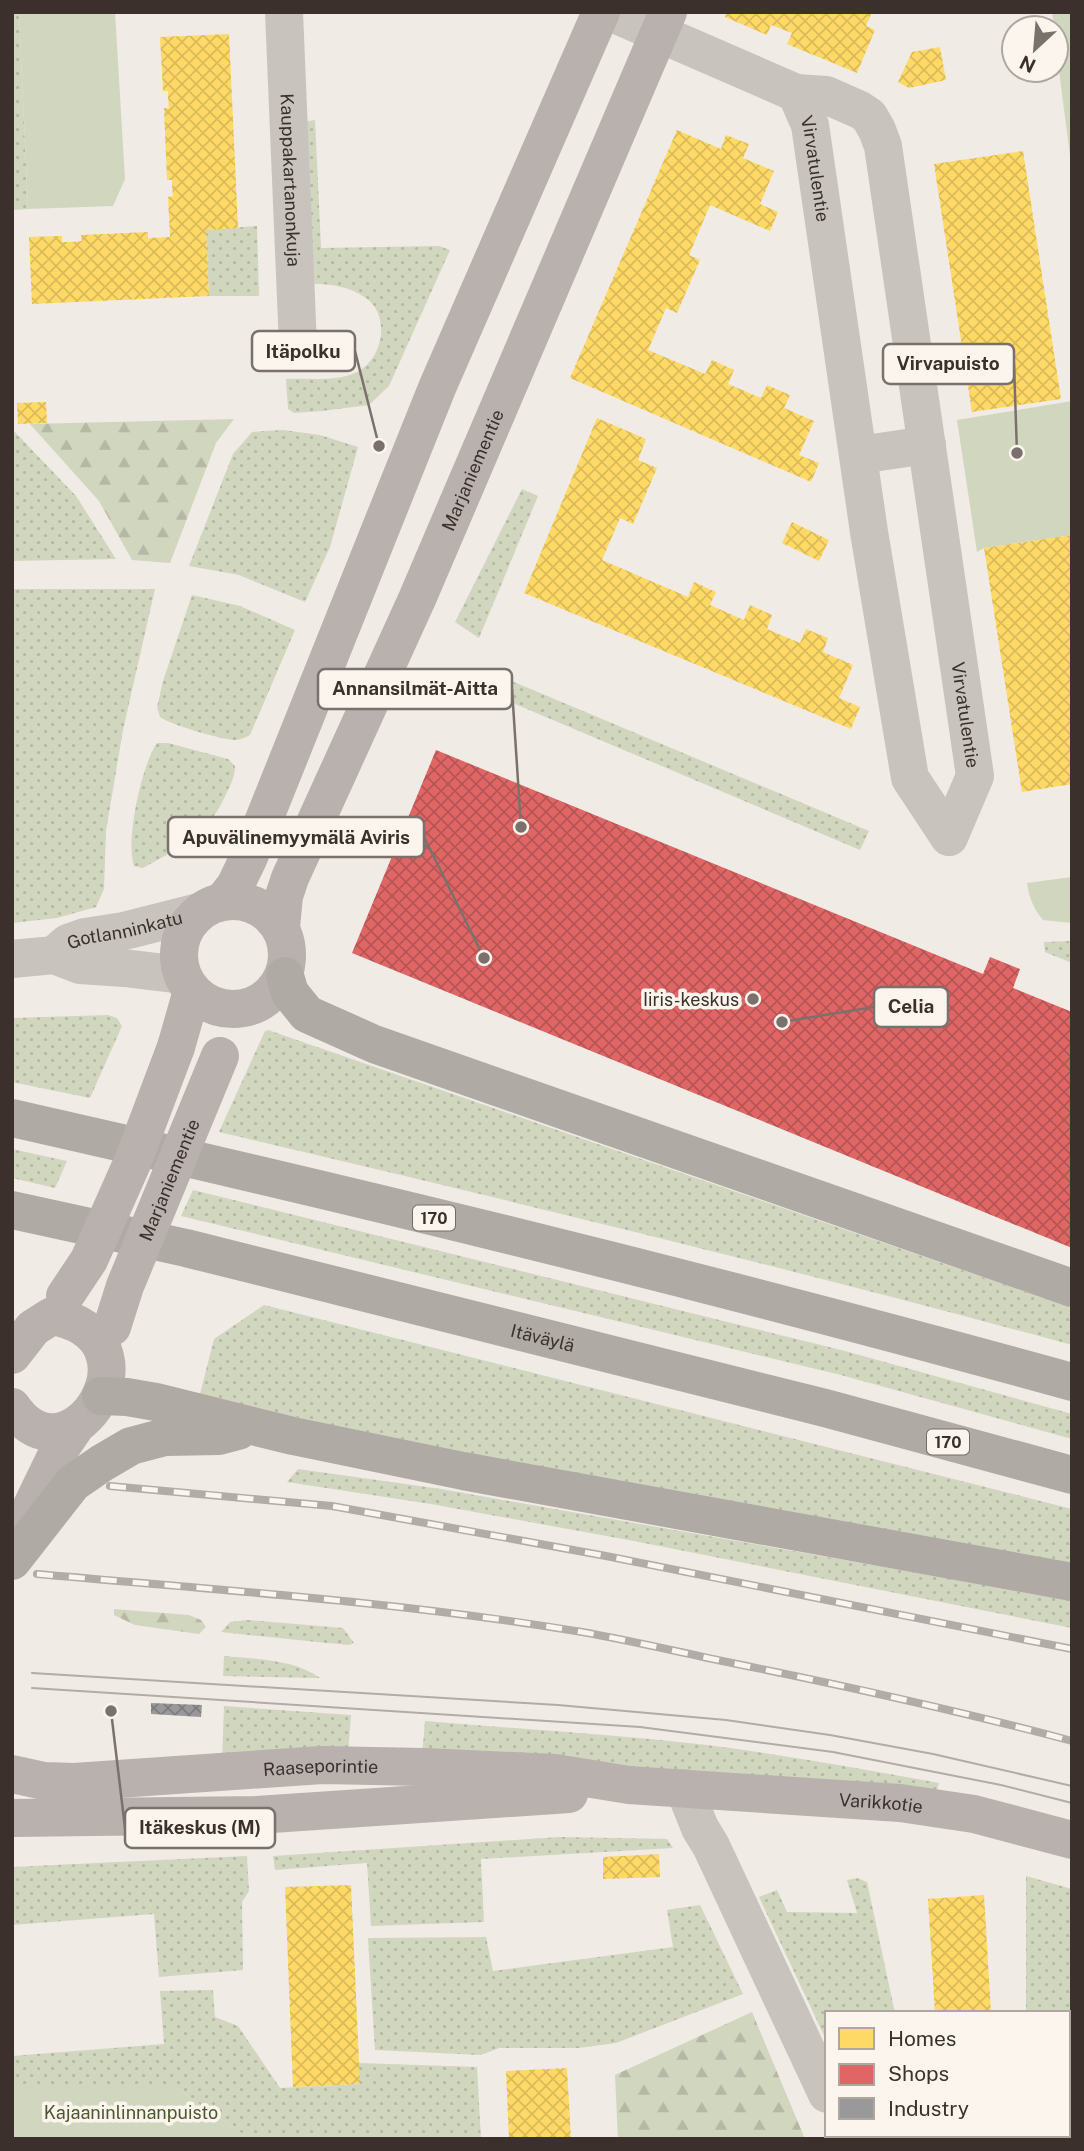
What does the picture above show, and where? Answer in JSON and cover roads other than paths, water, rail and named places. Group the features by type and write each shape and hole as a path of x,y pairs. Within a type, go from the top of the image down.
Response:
{"highway":[{"path":"285,976 290,993 307,1014 374,1044 1072,1288"},
{"name":"170","path":"12,1118 216,1164 854,1322 1072,1382"},
{"name":"Itäväylä","path":"12,1210 186,1248 825,1408 1072,1475"},
{"path":"101,1396 156,1402 293,1436 463,1471 1072,1582"},
{"path":"12,1561 74,1483 131,1446 165,1437 219,1436 257,1426"}],"main road":[{"path":"211,907 246,901 265,910 281,927 289,950 285,976 273,994 250,1008 229,1010 208,1004 187,983 178,955 184,930 235,886 249,858 437,387 601,12"},
{"name":"Marjaniementie","path":"281,927 284,896 290,878 423,586 663,22"},
{"path":"35,1324 89,1260 122,1186 176,1047 187,983"},
{"name":"Marjaniementie","path":"101,1396 106,1378 109,1343 125,1286 220,1056 250,1008"},
{"path":"35,1324 75,1321 98,1339 109,1343"},
{"path":"12,1547 58,1452 101,1396"},
{"path":"12,1407 23,1420 41,1429 60,1433 75,1427"},
{"name":"Raaseporintie","path":"12,1774 44,1781 74,1782 322,1765 399,1766 555,1773 629,1785 684,1788"},
{"name":"Raaseporintie","path":"12,1818 257,1815 561,1795 629,1785"},
{"name":"Varikkotie","path":"684,1788 900,1803 974,1814 1072,1840"}],"street":[{"name":"Kauppakartanonkuja","path":"284,12 298,346"},
{"name":"Virvatulentie","path":"610,12 663,22 796,93 826,95 860,110 869,116 877,130 883,146 975,776 949,837 909,778 810,125 796,93"},
{"path":"859,455 927,445"},
{"name":"Gotlanninkatu","path":"54,955 68,943 85,937 124,931 211,907"},
{"name":"Gotlanninkatu","path":"12,959 54,955 80,965 124,968 187,983"},
{"path":"684,1788 700,1828 711,1846 825,2090"}],"tram line":[{"path":"32,1673 558,1705 726,1720 933,1754 1072,1786"},
{"path":"32,1688 640,1727 833,1752 1001,1785 1072,1803"}],"railway":[{"path":"110,1486 332,1506 606,1556 1072,1649"},
{"path":"37,1574 378,1605 582,1632 860,1690 1072,1741"}],"place":[{"name":"Itäpolku","path":"379,446"},
{"name":"Virvapuisto","path":"1017,453"},
{"name":"Annansilmät-Aitta","path":"521,827"},
{"name":"Apuvälinemyymälä Aviris","path":"484,958"},
{"name":"Iiris-keskus","path":"753,999"},
{"name":"Celia","path":"782,1022"},
{"name":"Itäkeskus (M)","path":"111,1711"}],"park label":[{"name":"Kajaaninlinnanpuisto","path":"131,2112"}]}
